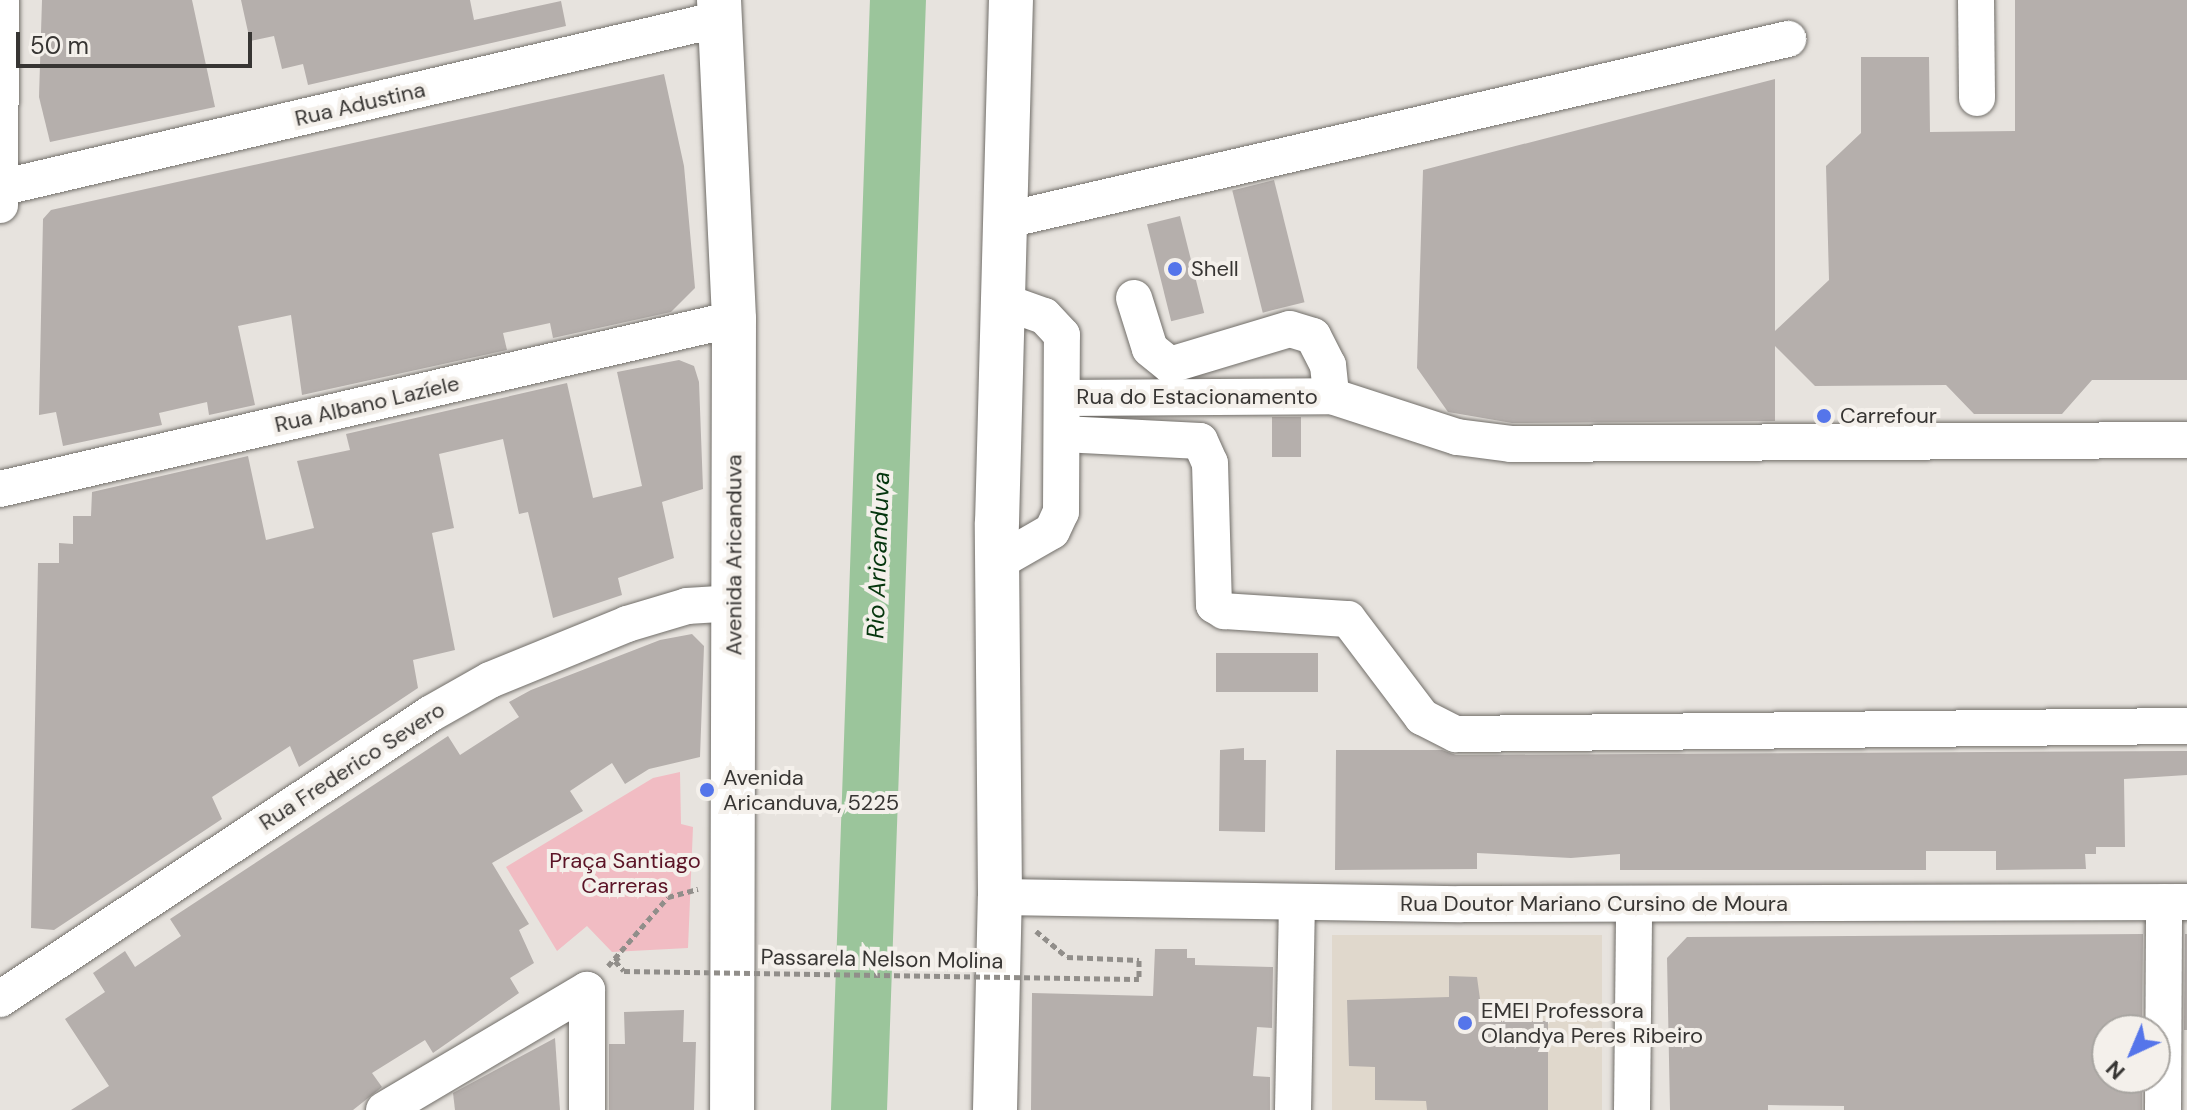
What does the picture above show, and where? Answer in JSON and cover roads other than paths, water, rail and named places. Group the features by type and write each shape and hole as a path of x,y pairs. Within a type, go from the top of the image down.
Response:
{"highway":[{"path":"995,1110 1000,897 998,562 1011,0"},
{"name":"Avenida Aricanduva","path":"719,10 734,319 735,603 728,881 732,1110"}],"street":[{"path":"0,205 1,0"},
{"path":"1976,0 1977,98"},
{"name":"Rua Adustina","path":"0,188 719,10"},
{"path":"1007,220 1788,39"},
{"path":"1134,298 1150,349 1170,365 1290,329 1313,336 1328,365 1331,396"},
{"path":"998,562 1043,538 1058,523 1064,398 1059,328 1044,316 1005,302"},
{"name":"Rua Albano Lazíele","path":"0,489 734,319"},
{"name":"Rua do Estacionamento","path":"1064,398 1331,396 1457,437 1511,444 2187,440"},
{"path":"1063,434 1200,441 1210,463 1214,605 1224,611 1348,619 1422,717 1456,734 2187,726"},
{"name":"Rua Frederico Severo","path":"0,999 430,714 490,680 627,624 687,606 735,603"},
{"name":"Rua Doutor Mariano Cursino de Moura","path":"1000,897 1297,903 2176,902"},
{"path":"2163,1110 2176,902"},
{"path":"1293,1110 1297,903"},
{"path":"1632,1110 1634,904"},
{"path":"384,1110 587,990 587,1110"}],"waterway":[{"name":"Rio Aricanduva","path":"859,1110 898,0"}],"place":[{"name":"Shell","path":"1175,269"},
{"name":"Carrefour","path":"1824,416"},
{"name":"Avenida Aricanduva, 5225","path":"707,790"},
{"name":"EMEI Professora Olandya Peres Ribeiro","path":"1465,1023"}],"park label":[{"name":"Praça Santiago Carreras","path":"625,872"}]}
